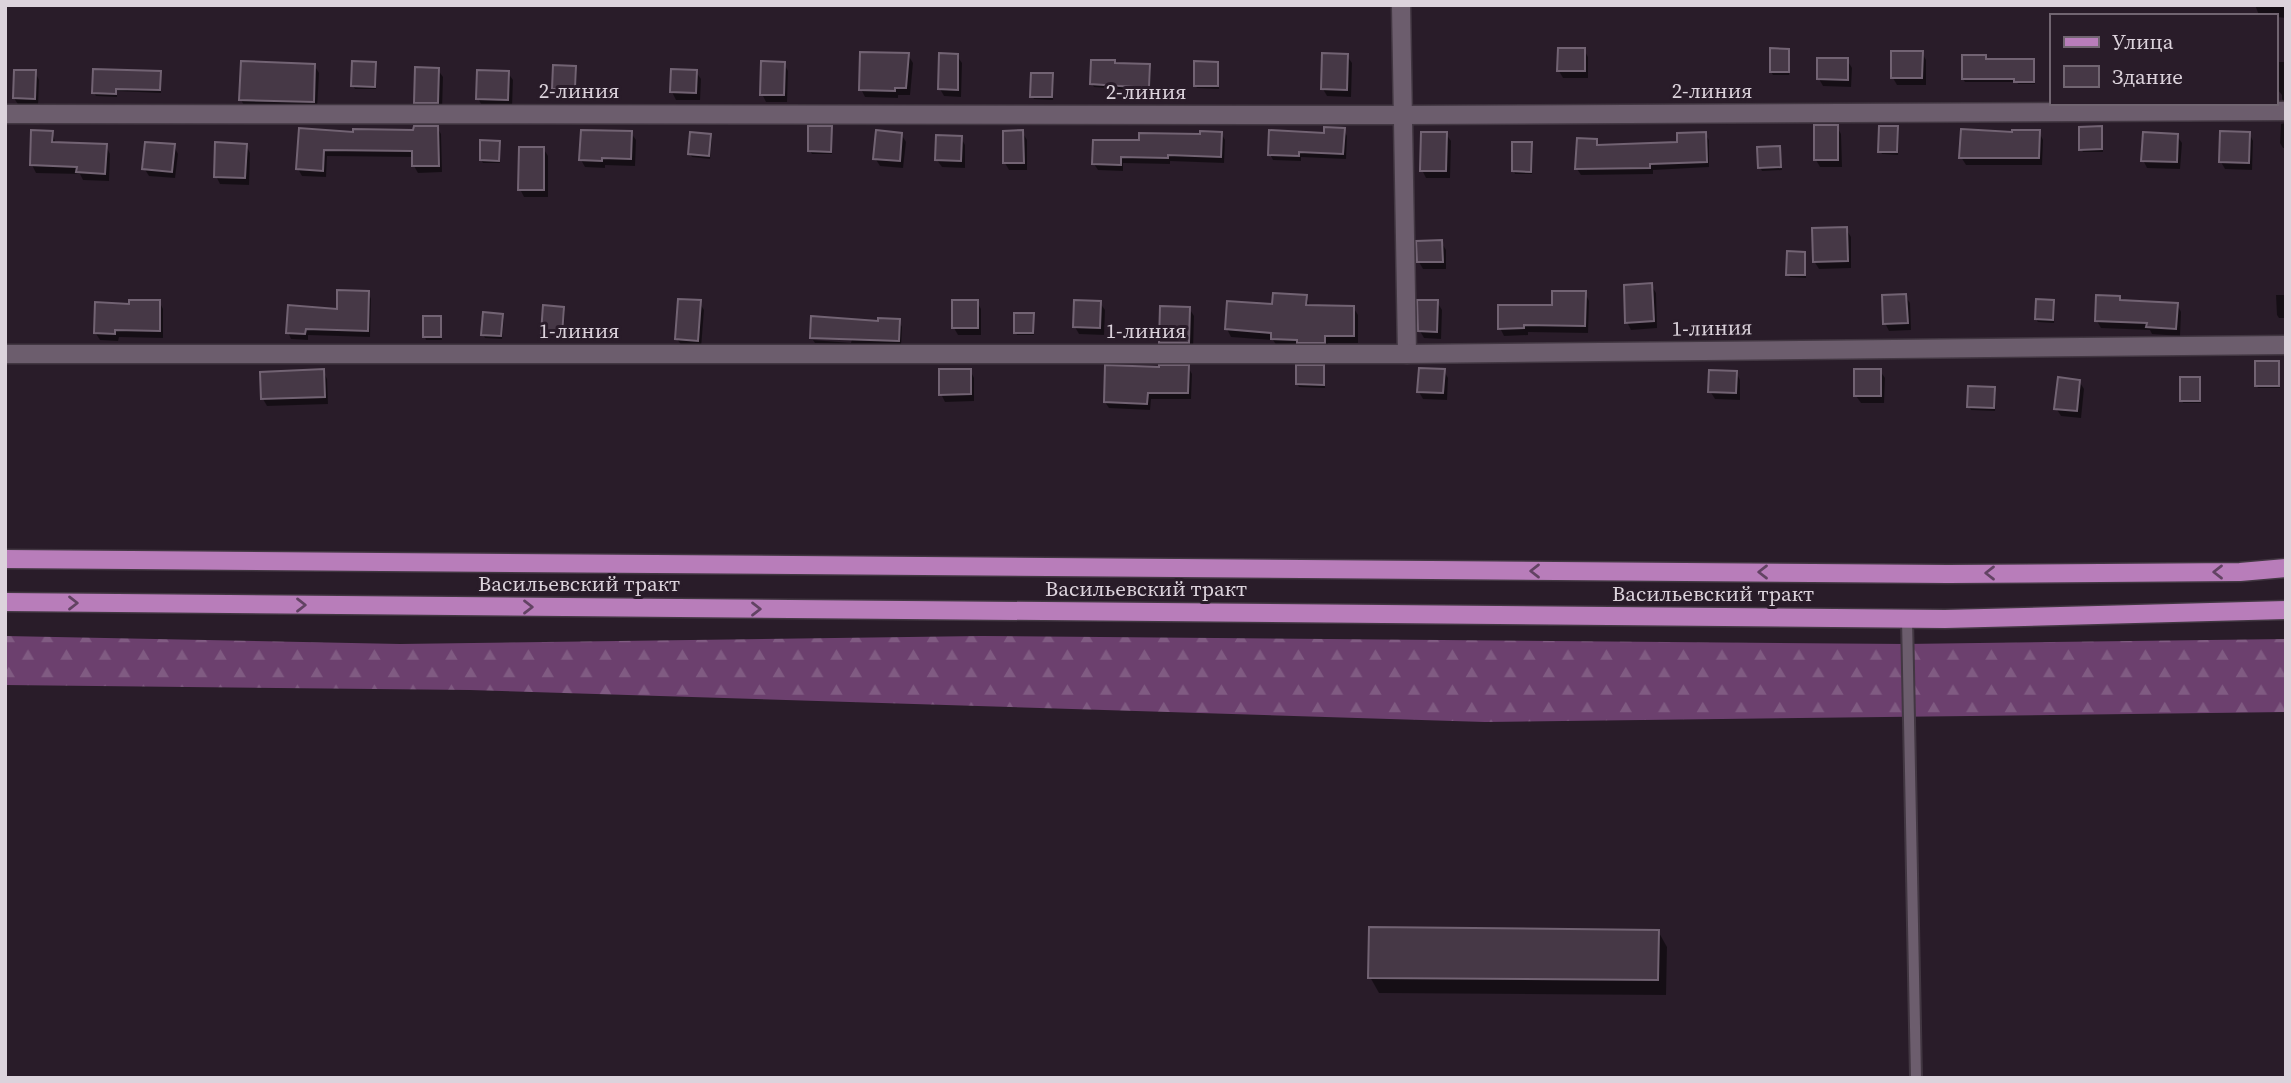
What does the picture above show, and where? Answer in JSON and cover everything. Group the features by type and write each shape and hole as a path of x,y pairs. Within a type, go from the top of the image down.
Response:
{"main road":[{"name":"Васильевский тракт","path":"5,559 1934,574 2240,572 2286,568"},
{"name":"Васильевский тракт","path":"5,602 1907,618 2286,610"}],"street":[{"path":"1401,5 1407,354"},
{"name":"2-линия","path":"5,114 1403,115 2286,111"},
{"name":"1-линия","path":"5,354 1407,354 2286,345"}],"lane":[{"path":"1907,618 1916,1078"}],"green space":[{"path":"5,636 400,644 981,636 1905,644 2286,639 2286,712 1485,722 470,690 5,685"}],"building":[{"path":"1558,48 1585,48 1585,71 1557,71"},
{"path":"1770,48 1789,49 1789,72 1770,72"},
{"path":"1891,51 1923,51 1922,78 1891,78"},
{"path":"860,52 909,53 906,88 895,88 895,91 859,90"},
{"path":"939,53 958,54 958,90 938,89"},
{"path":"1322,53 1348,54 1347,90 1321,89"},
{"path":"1962,55 1986,55 1986,59 2034,59 2034,82 2014,82 2014,79 1962,79"},
{"path":"1817,58 1848,58 1848,80 1817,79"},
{"path":"1091,60 1150,64 1149,88 1090,84"},
{"path":"241,61 315,64 314,102 239,100"},
{"path":"352,61 376,62 375,87 351,86"},
{"path":"761,61 785,62 784,95 760,95"},
{"path":"1194,61 1218,62 1218,86 1194,86"},
{"path":"553,65 576,66 575,89 552,89"},
{"path":"415,67 439,68 438,103 414,103"},
{"path":"93,69 161,71 160,90 116,89 116,94 92,93"},
{"path":"671,69 697,70 696,93 670,92"},
{"path":"14,70 36,70 35,99 13,98"},
{"path":"477,70 509,71 508,100 476,99"},
{"path":"1031,73 1053,73 1052,97 1030,97"},
{"path":"1814,125 1838,125 1838,160 1814,160"},
{"path":"414,126 438,126 439,166 412,166 412,151 324,150 323,171 296,169 299,128 353,132 353,129 413,130"},
{"path":"808,126 832,126 831,152 808,151"},
{"path":"1879,126 1898,126 1897,152 1878,152"},
{"path":"2102,126 2102,149 2079,150 2079,127"},
{"path":"1324,127 1345,128 1343,154 1299,152 1299,156 1268,155 1269,130 1324,133"},
{"path":"1961,129 2012,132 2040,130 2039,158 1959,158"},
{"path":"31,130 53,131 52,142 107,144 105,174 76,172 77,167 30,165"},
{"path":"581,130 632,131 631,159 579,160"},
{"path":"876,130 902,133 900,161 873,159"},
{"path":"1023,130 1024,163 1003,163 1003,131"},
{"path":"1200,131 1222,132 1221,157 1121,157 1121,165 1092,164 1093,140 1139,140 1139,133 1200,134"},
{"path":"2220,131 2250,132 2249,163 2219,162"},
{"path":"690,132 711,134 709,156 688,154"},
{"path":"1421,132 1447,132 1446,171 1420,171"},
{"path":"1706,132 1707,162 1650,164 1650,168 1575,169 1577,138 1597,139 1597,145 1677,142 1677,133"},
{"path":"2143,132 2178,134 2177,162 2141,161"},
{"path":"936,135 962,136 961,161 935,160"},
{"path":"480,140 500,141 499,161 480,160"},
{"path":"145,142 175,144 172,172 142,169"},
{"path":"215,142 247,144 245,178 214,177"},
{"path":"1512,142 1532,142 1531,172 1512,171"},
{"path":"1780,146 1781,167 1758,168 1757,147"},
{"path":"519,147 544,147 544,190 518,190"},
{"path":"1847,227 1848,261 1813,262 1812,228"},
{"path":"1442,240 1443,262 1417,262 1416,241"},
{"path":"1787,251 1805,252 1805,275 1786,275"},
{"path":"1652,283 1654,321 1625,323 1624,285"},
{"path":"337,290 369,291 368,331 306,329 305,334 286,333 288,305 337,309"},
{"path":"1552,291 1586,291 1585,326 1524,325 1524,328 1498,329 1498,305 1552,305"},
{"path":"1273,293 1307,295 1306,305 1354,306 1354,336 1325,336 1325,343 1297,343 1297,340 1271,339 1271,333 1225,329 1227,301 1272,304"},
{"path":"1906,294 1908,323 1883,324 1882,295"},
{"path":"2096,295 2120,296 2120,300 2178,303 2176,329 2146,327 2147,323 2095,321"},
{"path":"678,299 701,300 698,341 675,339"},
{"path":"2036,299 2054,300 2053,320 2035,319"},
{"path":"129,300 160,300 160,331 115,330 115,334 94,333 95,302 129,304"},
{"path":"952,300 978,300 978,328 952,328"},
{"path":"1074,300 1101,301 1100,328 1073,327"},
{"path":"1417,300 1438,300 1437,332 1418,331"},
{"path":"543,305 564,307 562,335 541,333"},
{"path":"1160,306 1190,307 1189,343 1159,343"},
{"path":"483,312 503,314 501,336 481,335"},
{"path":"1014,313 1034,313 1033,333 1014,333"},
{"path":"423,316 441,316 441,337 423,337"},
{"path":"811,316 878,321 878,318 900,319 899,341 810,338"},
{"path":"2255,361 2279,361 2279,386 2255,386"},
{"path":"1105,365 1189,365 1188,393 1148,393 1147,404 1104,402"},
{"path":"1296,365 1324,365 1324,385 1296,384"},
{"path":"1419,368 1445,369 1443,393 1417,392"},
{"path":"324,369 325,397 261,399 260,372"},
{"path":"939,369 971,369 971,394 939,395"},
{"path":"1854,369 1881,369 1881,396 1854,396"},
{"path":"1709,370 1737,371 1736,393 1708,392"},
{"path":"2058,377 2080,380 2077,411 2054,409"},
{"path":"2180,377 2200,377 2200,401 2180,401"},
{"path":"1968,386 1995,387 1994,408 1967,407"},
{"path":"1369,927 1659,930 1658,980 1368,978"}]}
